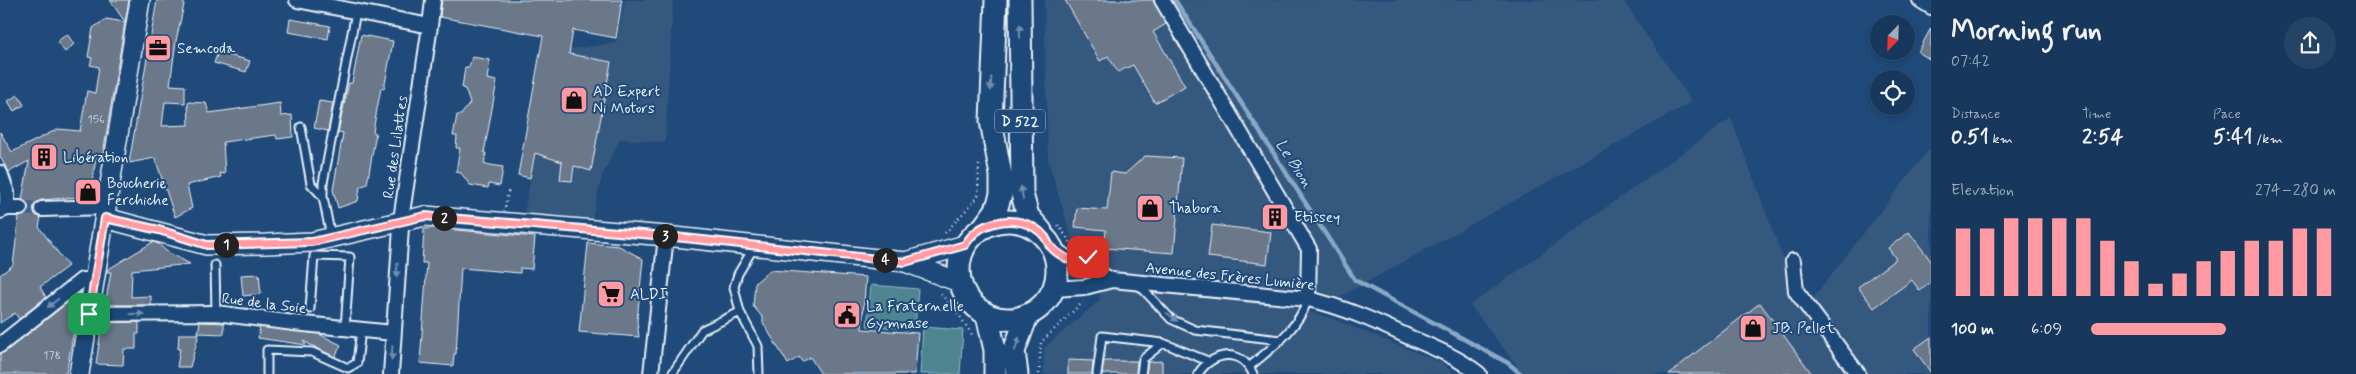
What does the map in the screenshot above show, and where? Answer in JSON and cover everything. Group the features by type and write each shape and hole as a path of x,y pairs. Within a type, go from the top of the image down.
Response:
{"main road":[{"name":"D 522","path":"985,225 996,210 1002,195 1001,175 991,121 996,0"},
{"name":"D 522","path":"1020,0 1022,194 1028,216 1051,235"},
{"path":"1006,220 1026,223 1051,235 1058,270 1054,289 1045,304 1027,316 1008,320 987,316 967,299 959,282 957,268 961,251 971,235 985,225 1006,220"},
{"path":"987,316 995,350 995,374"},
{"path":"1017,374 1014,351 1027,316"}],"street":[{"path":"79,374 140,0"},
{"path":"297,0 430,26"},
{"name":"Rue des Lilattes","path":"393,332 401,222 433,0"},
{"path":"1162,0 1309,249 1308,299"},
{"path":"1920,0 1931,8"},
{"path":"0,173 7,192 9,209"},
{"path":"42,209 106,213 207,245 319,245 425,216 666,236 905,262 931,262 965,245"},
{"name":"Avenue des Frères Lumière","path":"1051,235 1070,260 1112,280 1308,299 1328,304 1368,318 1442,352 1479,374"},
{"path":"651,374 666,236"},
{"path":"1793,261 1796,291 1858,374"},
{"path":"931,262 959,282"},
{"path":"0,345 82,280 94,280"},
{"name":"Avenue des Frères Lumière","path":"1054,289 1085,287 1112,280"},
{"name":"Rue de la Soie","path":"89,314 216,313 393,332"},
{"path":"391,374 393,332"}],"lane":[{"path":"310,309 319,245 323,197 322,183 356,12"},
{"path":"301,127 311,184 323,197"},
{"path":"319,245 350,257 345,328"},
{"path":"755,246 736,279 736,300 740,312 758,346 760,374"},
{"path":"215,264 216,313"},
{"path":"1138,283 1172,319 1195,330 1281,340"},
{"path":"1198,374 1208,361 1222,355 1237,357 1251,370 1281,340 1300,316 1308,299"},
{"path":"672,374 702,330 740,312"},
{"path":"267,374 267,350 312,352 348,368 357,363 361,330"},
{"path":"1097,374 1102,336 1164,343 1208,361"},
{"path":"1141,374 1143,359 1164,343"}],"path":[{"path":"978,343 960,315 929,281 933,247 978,197 979,158"},
{"path":"1051,235 1072,245"},
{"path":"1039,374 1041,342 1083,303 1086,294 1085,287"}],"shaded area":[{"path":"625,0 673,0 665,142 620,139 602,176 592,220 524,214 554,51 616,43"},
{"path":"1044,0 1623,0 1692,102 1340,297 1205,279 1277,303 1328,317 1440,362 1455,374 1044,374 1044,348 1100,300 1096,263 1072,240 1048,160"},
{"path":"1731,118 1788,272 1810,302 1931,147 1931,374 1523,374 1470,305"}],"green space":[{"path":"871,285 918,289 915,329 867,326"},
{"path":"923,327 963,330 960,374 920,374"}],"building":[{"path":"110,0 129,0 125,22"},
{"path":"157,0 185,0 176,41 170,85 185,86 185,103 165,102 162,126 189,125 188,102 206,103 209,113 280,103 281,116 292,115 293,137 277,139 276,135 223,142 225,174 220,173 221,177 187,185 192,208 175,217 155,158 129,163"},
{"path":"442,0 622,0 616,38 573,30 569,54 611,62 591,171 574,166 572,181 560,180 562,162 535,153 530,178 518,175 543,36 440,17"},
{"path":"1065,0 1153,0 1166,24 1153,32 1185,86 1155,103 1133,65 1118,72 1108,56 1100,61"},
{"path":"106,19 125,22 102,160 96,158 90,196 41,200 35,204 33,209 35,214 41,217 39,227 68,266 40,287 46,297 19,319 15,313 0,323 0,275 13,265 19,217 25,215 29,208 27,203 22,200 29,161 9,172 0,157 0,132 12,152 58,129 80,131 87,91 95,93 99,67 90,65 92,58 88,57 93,28"},
{"path":"290,19 330,26 328,39 288,32"},
{"path":"1931,28 1931,60 1918,52"},
{"path":"67,34 74,44 65,52 57,42"},
{"path":"361,35 393,41 384,89 381,88 375,120 373,132 376,133 367,184 360,187 358,201 338,208 333,190 343,133 338,132 349,83 352,83"},
{"path":"218,52 250,61 246,72 214,63"},
{"path":"472,57 490,60 487,79 497,81 484,153 486,153 484,164 503,167 500,186 489,184 488,188 470,185 461,173 456,172 460,148 456,148 457,136 453,136 457,115 461,115 470,103 465,89 462,88 465,67 469,67"},
{"path":"18,95 24,105 14,111 8,101"},
{"path":"319,101 333,103 328,131 314,128"},
{"name":"Thabora","path":"1145,156 1182,158 1174,253 1104,248 1106,230 1075,227 1077,208 1107,210 1111,172 1125,174"},
{"path":"1212,225 1271,232 1267,264 1208,257"},
{"path":"434,228 535,237 532,269 520,268 520,273 461,268 456,354 454,354 453,366 420,363 427,263 422,263 424,229"},
{"path":"1909,232 1931,261 1931,282 1920,291 1912,280 1874,308 1858,287 1896,259 1888,248"},
{"path":"153,242 190,264 132,270 131,297 151,296 151,305 105,305 111,272 107,272 107,270"},
{"name":"ALDI","path":"588,243 619,246 643,259 637,321 639,337 579,332"},
{"path":"770,270 866,277 862,329 918,333 915,374 821,374 810,357 802,362 799,357 788,364 763,323 763,318 753,306 755,283"},
{"path":"259,274 261,294 243,296 241,275"},
{"path":"81,292 66,374 0,374 0,354"},
{"name":"JB. Pellet","path":"1760,303 1812,374 1669,374 1694,354"},
{"path":"139,322 139,334 136,334 136,349 124,349 123,365 96,364 102,323"},
{"path":"200,322 224,323 224,334 198,333"},
{"path":"260,327 319,334 341,345 335,357 303,341 306,345 258,338"},
{"path":"179,334 199,334 190,367 177,367 180,349 178,349"},
{"path":"1931,337 1931,373 1914,349"},
{"path":"1068,360 1093,361 1092,374 1068,374"},
{"path":"1104,361 1137,361 1136,374 1102,374"},
{"path":"1162,361 1162,374 1146,374 1148,362"}],"waterway":[{"name":"Le Bion","path":"1175,0 1355,280 1508,363 1521,374"}],"tunnel":[{"path":"20,208 42,209"}],"place":[{"name":"Semcoda","path":"158,48"},
{"name":"AD Expert Ni Motors","path":"574,100"},
{"name":"Libération","path":"44,157"},
{"name":"Boucherie Ferchiche","path":"88,192"},
{"name":"Thabora","path":"1150,208"},
{"name":"Etissey","path":"1275,217"},
{"name":"ALDI","path":"611,294"},
{"name":"La Fraternelle Gymnase","path":"847,315"},
{"name":"JB. Pellet","path":"1753,328"}],"route":[{"path":"89,314 105,218 159,230 207,245 312,242 425,216 666,236 905,262 965,245 971,235 985,225 1006,220 1026,223 1044,235 1051,247 1070,260 1084,266 1088,257"}]}
